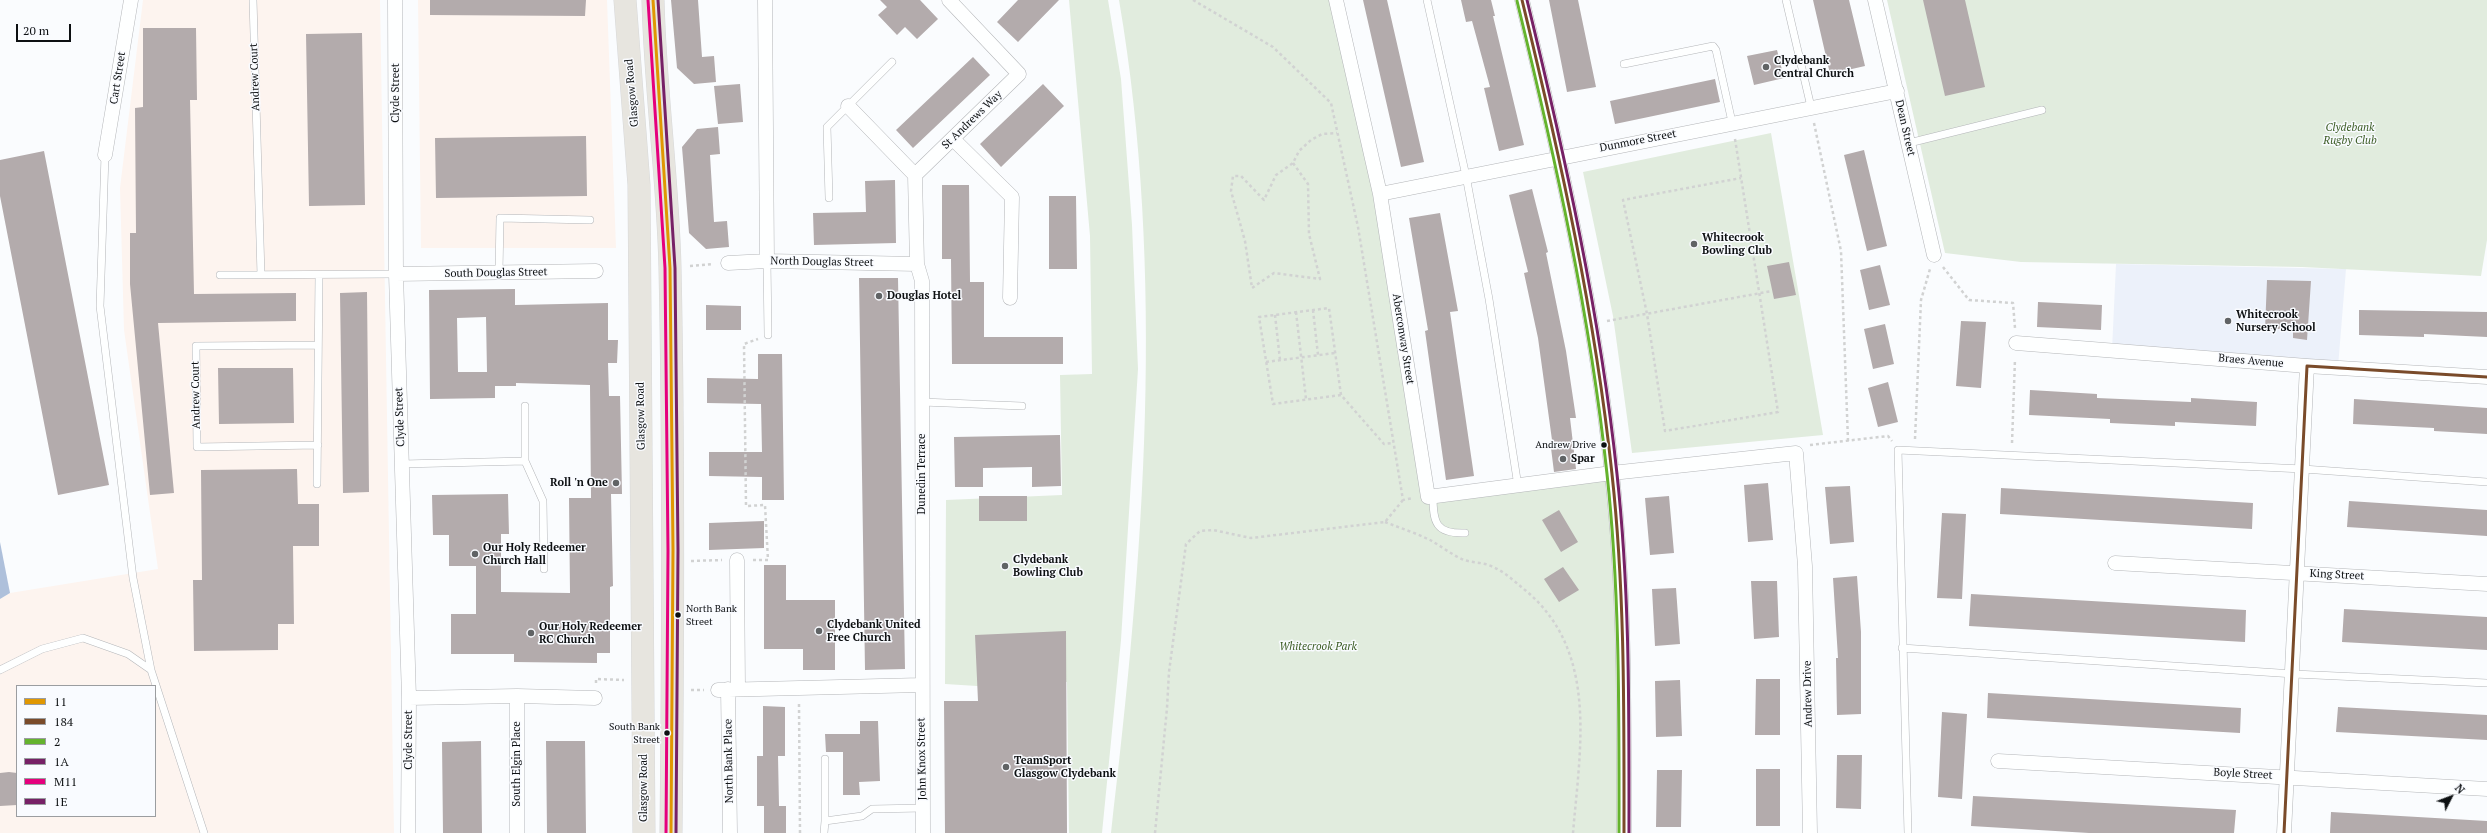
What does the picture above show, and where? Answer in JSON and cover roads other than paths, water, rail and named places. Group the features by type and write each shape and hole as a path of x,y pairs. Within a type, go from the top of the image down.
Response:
{"main road":[{"name":"Glasgow Road","path":"625,0 639,185 644,833"},
{"path":"653,0 666,183 670,267 673,690 671,833"}],"street":[{"name":"Cart Street","path":"105,155 131,0"},
{"name":"Clyde Street","path":"396,0 396,274 409,698 408,833"},
{"path":"765,0 767,261"},
{"name":"St Andrews Way","path":"916,175 1019,74 949,0"},
{"name":"Aberconway Street","path":"1336,0 1380,194 1430,497"},
{"path":"1522,0 1560,157 1592,324 1612,473 1621,579 1625,700 1624,833"},
{"name":"Dean Street","path":"1875,0 1934,255"},
{"name":"Dunmore Street","path":"1380,194 1811,106 1897,91"},
{"path":"848,106 916,175 917,264"},
{"path":"953,139 1012,197 1010,298"},
{"name":"North Douglas Street","path":"728,263 767,261 917,264"},
{"name":"Dunedin Terrace","path":"917,264 922,281 921,685"},
{"name":"South Douglas Street","path":"396,274 596,271"},
{"name":"Braes Avenue","path":"2016,343 2307,366 2487,377"},
{"path":"2284,833 2294,674 2307,366"},
{"name":"Andrew Drive","path":"1612,473 1796,453 1805,566 1810,833"},
{"path":"1430,497 1612,473"},
{"name":"North Bank Place","path":"730,833 728,689 737,560"},
{"name":"King Street","path":"2115,563 2298,572 2487,584"},
{"path":"728,689 921,685"},
{"name":"John Knox Street","path":"921,685 923,833"},
{"path":"409,698 517,696 595,698"},
{"name":"South Elgin Place","path":"517,696 517,833"},
{"name":"Boyle Street","path":"1998,762 2288,776 2487,789"}],"lane":[{"name":"Andrew Court","path":"253,0 261,275"},
{"path":"1427,0 1466,176 1489,299 1518,486"},
{"path":"1786,0 1811,106"},
{"path":"1624,64 1713,46 1716,50 1732,122"},
{"path":"829,198 827,127 892,62"},
{"path":"1909,143 2042,110"},
{"path":"105,155 100,306 133,578 150,670 155,685"},
{"path":"499,273 500,218 590,220"},
{"path":"767,261 768,336"},
{"path":"220,275 396,274"},
{"path":"318,484 319,275"},
{"name":"Andrew Court","path":"318,345 196,346 197,447 318,445"},
{"path":"922,402 1022,406"},
{"path":"525,406 525,461 543,500 544,569"},
{"path":"1908,833 1898,450 2011,454 2303,469 2487,482"},
{"path":"402,464 525,461"},
{"path":"1430,497 1433,516 1439,526 1449,533 1465,533"},
{"path":"0,670 42,649 84,638 128,654 150,670"},
{"path":"1902,648 2294,674 2487,683"},
{"path":"156,688 204,833"},
{"path":"824,833 825,759"},
{"path":"825,820 862,816 872,810 923,808"}],"water":[{"path":"0,542 10,593 0,599"}],"place":[{"name":"Clydebank Central Church","path":"1766,67"},
{"name":"Whitecrook Bowling Club","path":"1694,244"},
{"name":"Douglas Hotel","path":"879,296"},
{"name":"Whitecrook Nursery School","path":"2228,321"},
{"name":"Andrew Drive","path":"1604,445"},
{"name":"Spar","path":"1563,459"},
{"name":"Roll 'n One","path":"616,483"},
{"name":"Our Holy Redeemer Church Hall","path":"475,554"},
{"name":"Clydebank Bowling Club","path":"1005,566"},
{"name":"North Bank Street","path":"678,615"},
{"name":"Clydebank United Free Church","path":"819,631"},
{"name":"Our Holy Redeemer RC Church","path":"531,633"},
{"name":"South Bank Street","path":"667,733"},
{"name":"TeamSport Glasgow Clydebank","path":"1006,767"}],"park label":[{"name":"Clydebank Rugby Club","path":"2350,134"},
{"name":"Whitecrook Park","path":"1318,647"}]}
